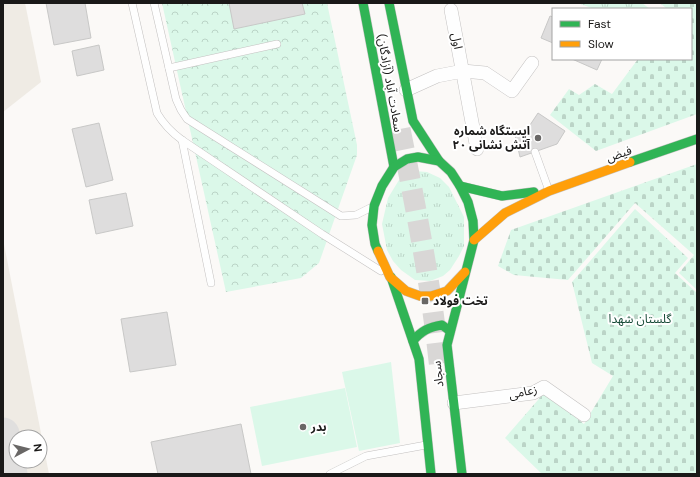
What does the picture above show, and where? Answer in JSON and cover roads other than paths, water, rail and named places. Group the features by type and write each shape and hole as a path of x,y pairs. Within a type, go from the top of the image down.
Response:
{"main road":[{"name":"سعادت آباد (آزادگان)","path":"363,3 394,167"},
{"name":"سعادت آباد (آزادگان)","path":"389,3 413,121 439,161"},
{"name":"فیض","path":"549,191 697,139"},
{"path":"418,157 439,161 451,172 468,202 473,221 474,240 465,272 447,290 431,296 420,296 406,290 390,277 375,244 372,225 374,206 382,186 394,167 407,159 418,157"},
{"path":"460,186 502,196 549,191"},
{"path":"474,240 506,213 549,191"},
{"name":"سجاد","path":"462,474 447,345 465,272"},
{"name":"سجاد","path":"390,277 419,359 431,474"},
{"path":"413,341 421,331 429,327 442,325 450,331"}],"street":[{"name":"اول","path":"451,10 477,149"},
{"path":"406,90 437,76 463,72 486,73 512,91 532,63"},
{"name":"زعامی","path":"454,403 533,393 544,387 584,415"}],"lane":[{"path":"132,3 157,113 164,125 172,134 322,234 390,277"},
{"path":"154,3 176,99 181,110 188,119 341,216 356,215 374,206"},
{"path":"169,68 277,44"},
{"path":"182,140 211,282"},
{"path":"535,152 549,191"},
{"path":"330,474 366,456 428,445"}],"tunnel":[{"path":"400,129 428,279 440,370"}],"place":[{"name":"ایستگاه شماره ۲۰ آتش نشانی","path":"538,138"},
{"name":"تخت فولاد","path":"425,301"},
{"name":"بدر","path":"303,427"}],"park label":[{"name":"گلستان شهدا","path":"640,319"}]}
